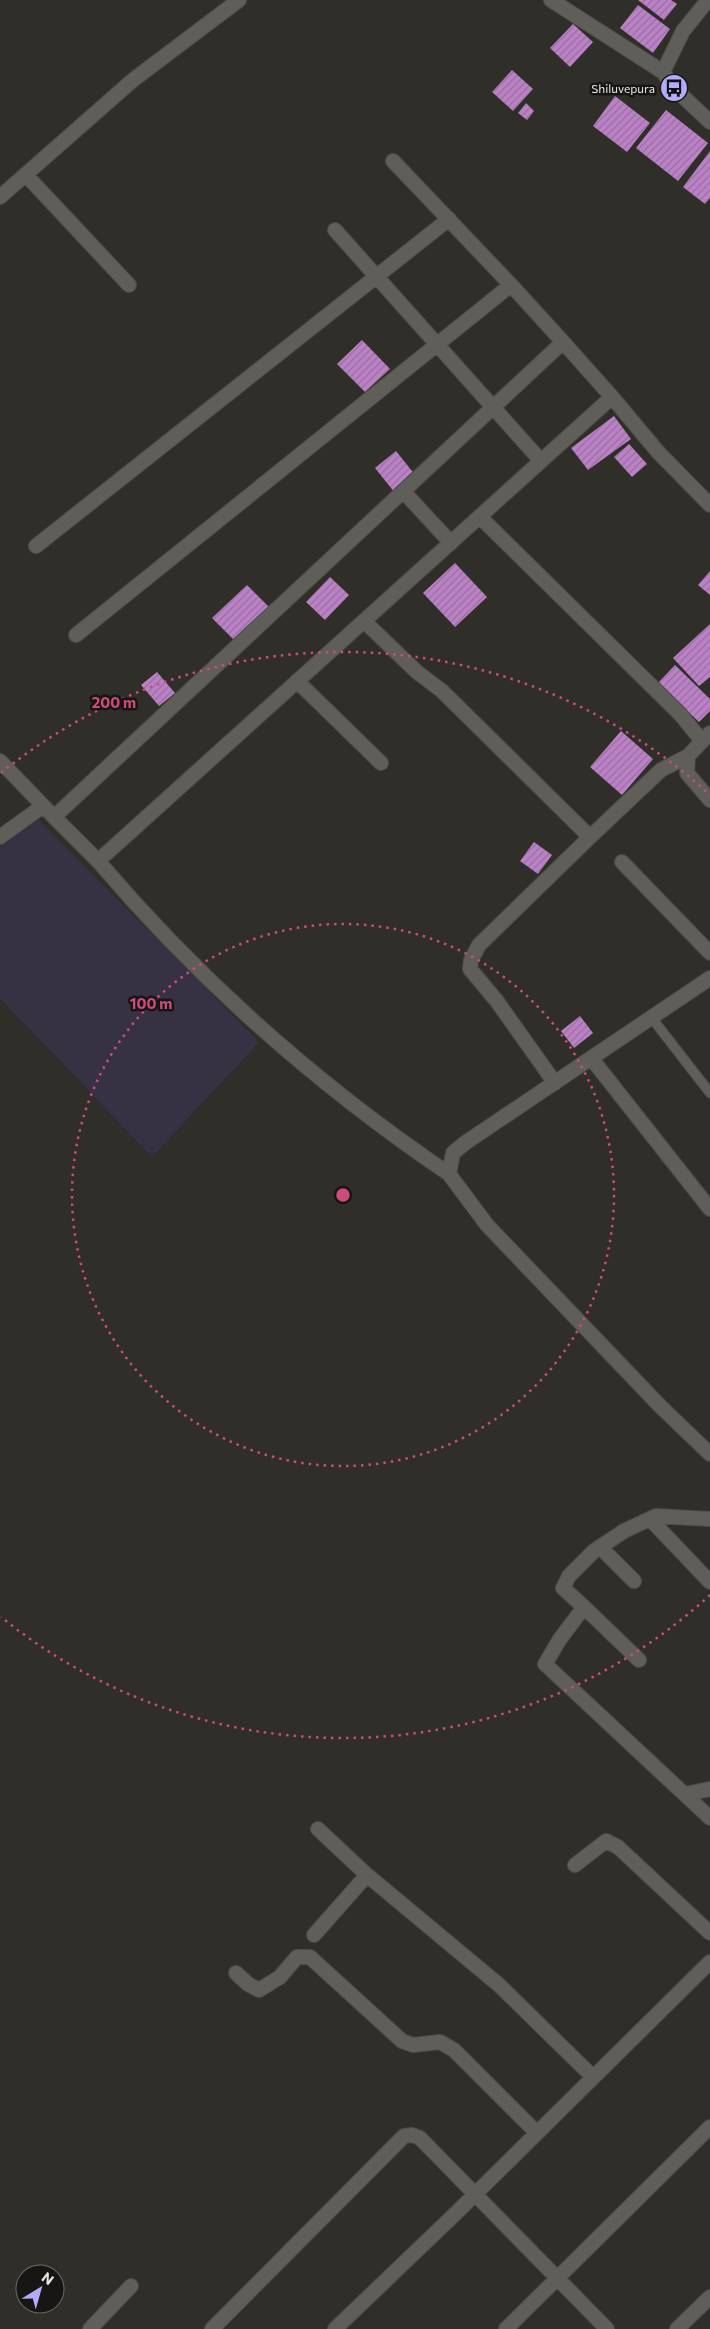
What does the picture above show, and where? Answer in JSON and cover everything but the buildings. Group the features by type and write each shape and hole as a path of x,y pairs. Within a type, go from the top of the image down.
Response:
{"street":[{"path":"0,197 133,80 239,0"},
{"path":"551,0 663,72 674,88 710,122"},
{"path":"663,72 682,30 708,0"},
{"path":"393,161 511,285 612,397 658,452 710,505"},
{"path":"26,175 129,284"},
{"path":"36,546 449,219"},
{"path":"335,230 541,462"},
{"path":"76,635 511,285"},
{"path":"54,817 562,342"},
{"path":"98,861 612,397"},
{"path":"403,491 451,543"},
{"path":"480,517 681,715 706,737 688,756 661,770 590,836 479,945 471,960 470,969 496,1000 555,1082"},
{"path":"364,621 417,672 442,691 590,836"},
{"path":"297,681 381,763"},
{"path":"688,756 687,773 710,800"},
{"path":"0,761 98,861 134,904 271,1039 396,1138 448,1174 487,1225 660,1406 710,1454"},
{"path":"0,837 43,806"},
{"path":"622,862 710,953"},
{"path":"448,1174 453,1153 710,978"},
{"path":"591,1058 710,1209"},
{"path":"639,1660 563,1588 569,1576 600,1547 624,1531 656,1516 710,1519"},
{"path":"650,1519 710,1582"},
{"path":"600,1547 634,1581"},
{"path":"584,1607 560,1639 545,1664 710,1818"},
{"path":"685,1794 710,1789"},
{"path":"318,1829 367,1876 499,1985 593,2077"},
{"path":"575,1865 606,1840 611,1842 710,1933"},
{"path":"314,1935 367,1876"},
{"path":"236,1973 248,1984 259,1990 280,1976 297,1957 310,1957 402,2041 413,2045 430,2041 440,2042 454,2050 537,2132"},
{"path":"335,2329 710,1962"},
{"path":"506,2329 710,2127"},
{"path":"212,2329 404,2136 412,2135 420,2138 607,2329"},
{"path":"90,2329 131,2286"},
{"path":"677,2329 710,2297"}],"lane":[{"path":"651,1018 710,1093"}],"shaded area":[{"path":"39,820 259,1042 152,1157 0,998 0,847"}],"place":[{"name":"Shiluvepura","path":"674,88"}]}
